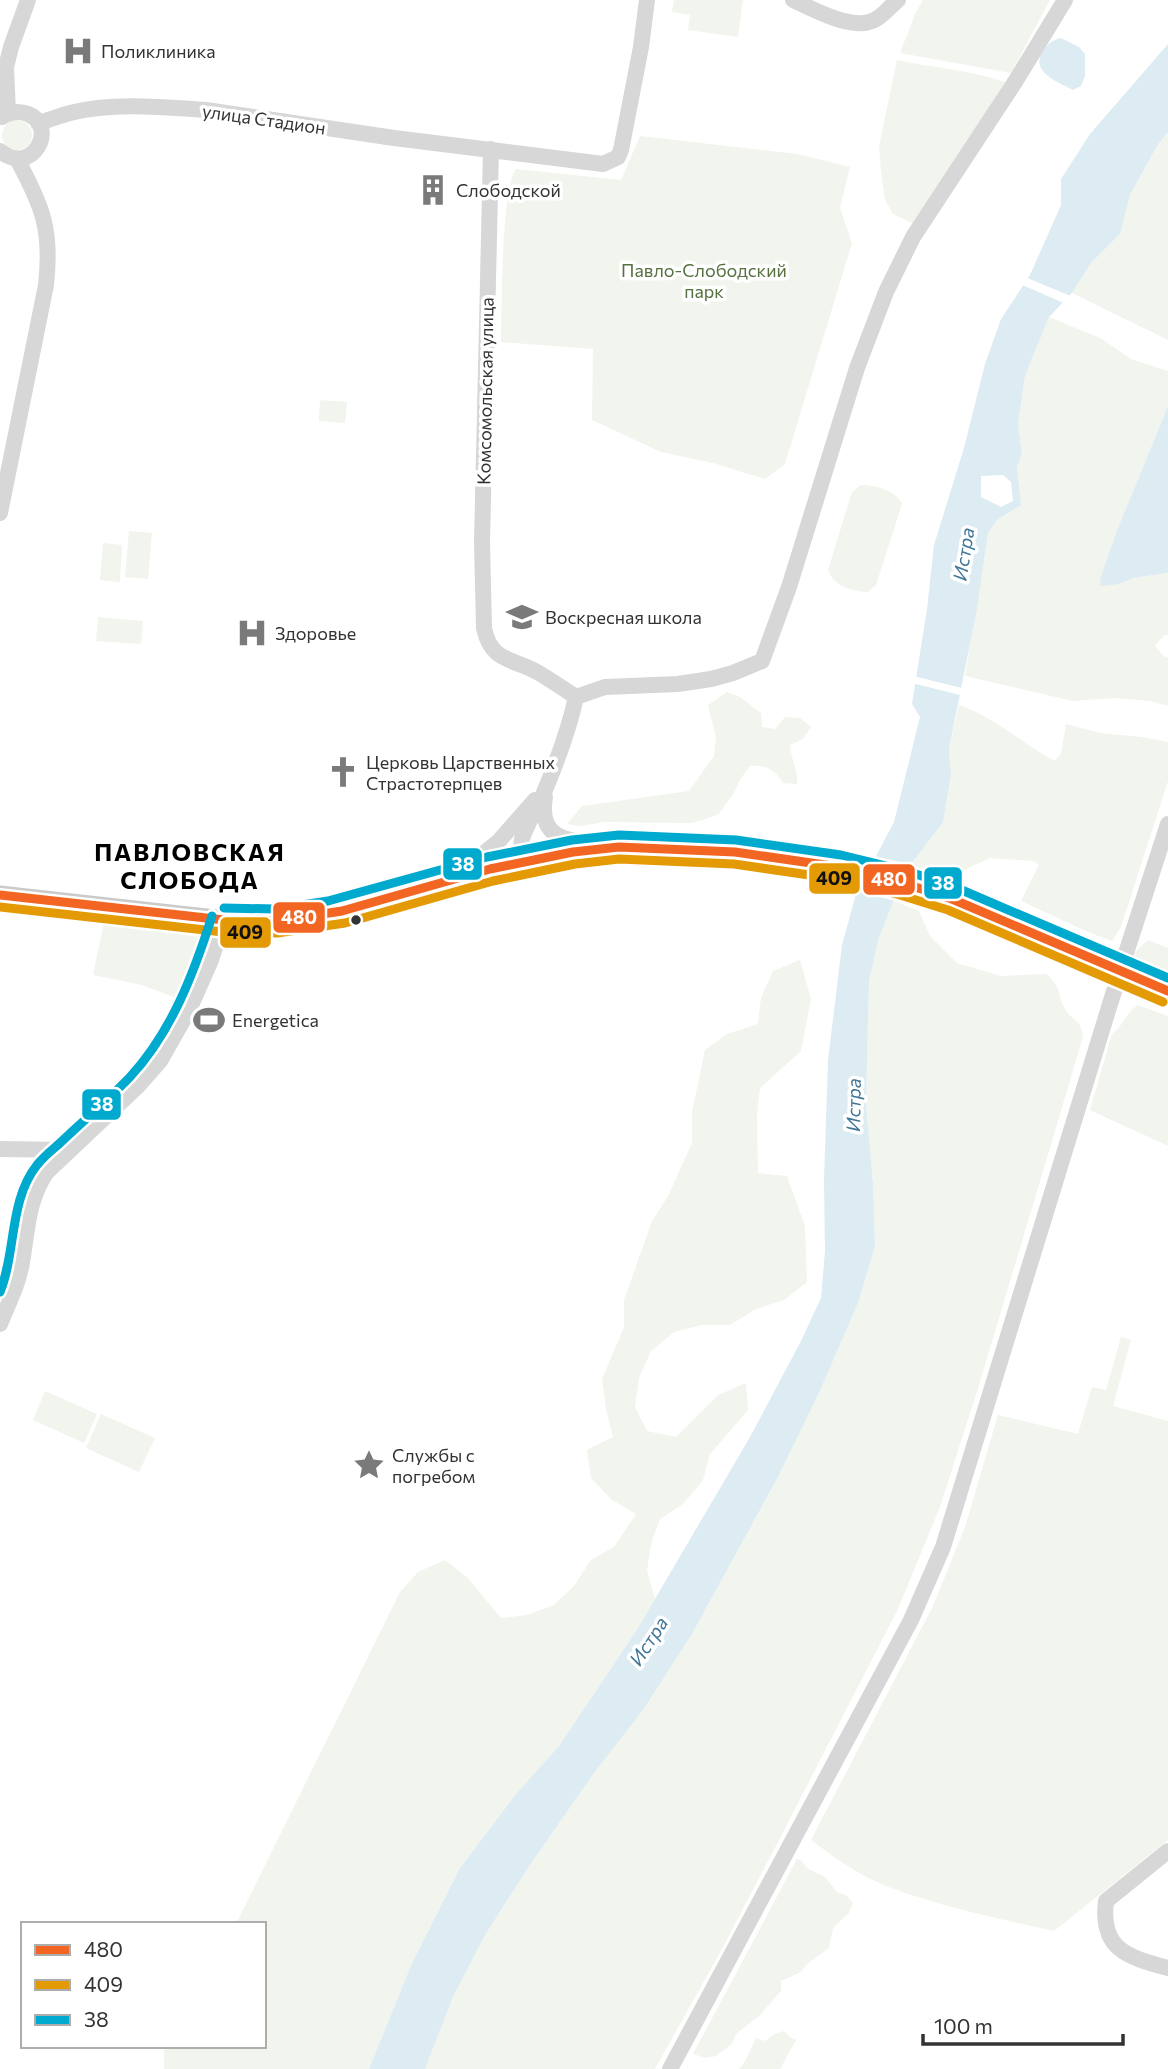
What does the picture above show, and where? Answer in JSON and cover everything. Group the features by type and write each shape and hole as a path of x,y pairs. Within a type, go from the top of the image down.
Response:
{"main road":[{"path":"0,895 224,920 276,921 331,913 524,860 619,847 697,849 839,867 903,883 952,899 1168,991"}],"street":[{"path":"0,151 8,157 25,158 33,154 41,140 38,123 33,117 16,111 4,116 6,67 28,0"},
{"path":"491,149 603,164 618,156 642,47 647,0"},
{"path":"793,0 841,21 862,24 877,19 898,0"},
{"path":"524,860 522,840 566,737 576,696 606,687 678,684 711,679 762,661 789,587 857,368 886,292 913,237 1016,82 1065,0"},
{"name":"улица Стадион","path":"38,123 71,112 101,108 181,108 491,149"},
{"name":"Комсомольская улица","path":"491,149 482,543 484,628 486,639 498,655 538,673 576,696"},
{"path":"0,513 46,285 49,254 46,225 40,205 17,159"},
{"path":"546,788 544,821 552,833 579,842 619,847"},
{"path":"449,881 498,842 546,788"},
{"path":"1127,950 1168,824"},
{"path":"0,1324 18,1279 33,1197 46,1173 138,1086 160,1061 189,1010 211,960 224,920"},
{"path":"670,2069 911,1620 943,1547 1110,1004"},
{"path":"0,1149 69,1150"},
{"path":"1168,1851 1106,1901 1103,1920 1114,1944 1133,1959 1168,1968"}],"green space":[{"path":"674,0 743,0 738,37 688,30 690,15 672,12"},
{"path":"923,0 1050,0 1011,73 900,53"},
{"path":"897,60 1005,82 916,225 893,214 885,200 881,171 879,146"},
{"path":"17,120 28,124 32,135 28,146 17,150 6,146 2,135 6,124"},
{"path":"1168,132 1168,340 1072,293 1091,263 1120,234 1130,195 1158,144"},
{"name":"Павло-Слободский парк","path":"640,136 798,154 850,167 840,208 852,243 785,464 765,479 713,463 661,452 592,420 593,349 501,342 507,200 516,169 621,180"},
{"path":"1049,317 1102,339 1131,359 1168,371 1168,406 1100,579 1119,584 1132,578 1168,573 1168,635 1155,645 1163,656 1168,658 1168,706 1151,701 1114,698 1073,701 965,676 988,533 997,520 1021,505 1017,467 1022,454 1018,424 1025,376"},
{"path":"320,400 347,402 345,423 319,421"},
{"path":"861,485 885,490 902,504 876,585 868,592 838,584 828,570 852,492"},
{"path":"129,531 152,533 148,579 125,577"},
{"path":"103,543 122,545 120,582 100,580"},
{"path":"98,617 143,621 141,644 96,641"},
{"path":"727,692 740,697 761,713 762,727 775,729 785,717 800,718 811,727 803,739 790,745 797,784 783,783 773,771 765,767 750,766 719,814 706,819 692,823 604,822 581,826 567,824 582,806 689,791 714,756 716,738 708,705"},
{"path":"959,705 985,716 1055,761 1061,754 1066,724 1100,733 1168,742 1168,781 1121,927 1112,941 1021,901 1039,865 1034,861 990,858 958,874 953,880 910,866 943,821 951,775 949,749"},
{"path":"892,900 919,911 930,936 957,963 1001,976 1046,974 1057,987 1065,1009 1080,1026 1083,1037 940,1507 897,1611 723,1947 655,2069 425,2069 453,1997 485,1935 594,1773 643,1710 692,1634 779,1475 819,1393 858,1303 875,1245 866,1104 869,981 878,941"},
{"path":"104,922 199,937 202,943 179,999 142,985 93,975"},
{"path":"1148,940 1168,948 1168,974 1133,959 1136,951"},
{"path":"800,960 811,999 801,1051 760,1088 757,1114 758,1173 787,1176 805,1226 807,1282 784,1300 756,1309 730,1325 702,1325 674,1332 651,1351 639,1378 635,1407 647,1431 676,1437 718,1395 746,1383 748,1410 710,1454 703,1480 683,1504 660,1519 651,1544 647,1571 655,1599 559,1746 516,1794 460,1868 412,1963 369,2069 164,2069 164,2048 266,2048 266,1922 237,1922 400,1592 418,1572 445,1560 468,1578 501,1618 527,1615 554,1605 574,1586 591,1560 614,1547 636,1514 612,1500 591,1478 587,1450 613,1437 602,1379 624,1327 624,1300 652,1221 668,1196 692,1143 692,1112 705,1050 727,1034 758,1024 761,998 773,971"},
{"path":"1138,1005 1168,1016 1168,1146 1090,1110 1112,1034"},
{"path":"1121,1337 1131,1340 1113,1406 1168,1421 1168,1840 1054,1931 950,1907 889,1887 858,1872 811,1840 933,1606 965,1527 998,1415 1078,1434 1092,1387 1106,1390"},
{"path":"45,1391 97,1414 84,1443 33,1420"},
{"path":"101,1414 155,1438 139,1472 86,1448"},
{"path":"797,1859 807,1868 825,1877 837,1892 846,1895 853,1903 849,1913 833,1928 829,1948 807,1964 801,1972 781,1981 781,1991 760,2015 736,2034 732,2044 716,2056 706,2058 693,2054"},
{"path":"784,2031 796,2040 780,2069 739,2069 756,2038 765,2041"}],"water":[{"path":"1061,38 1079,47 1085,54 1085,76 1081,86 1073,90 1053,80 1040,65 1045,48"},
{"name":"Истра","path":"1168,44 1168,132 1158,144 1130,195 1120,234 1091,263 1072,293 1049,317 1025,376 1018,424 1022,454 1017,467 1021,505 997,520 988,533 976,614 949,749 951,775 943,822 903,875 878,941 869,981 866,1104 875,1246 858,1303 819,1393 779,1475 692,1634 643,1710 594,1773 485,1935 453,1997 425,2069 369,2069 412,1963 460,1868 516,1794 559,1746 638,1628 750,1437 821,1298 825,1251 824,1180 828,1060 842,945 856,894 894,822 920,717 912,704 934,545 964,448 985,364 1001,319 1030,275 1061,205 1061,179 1090,134","holes":["1003,475 1011,482 1013,501 1001,507 981,497 981,476"]},
{"path":"1168,406 1168,573 1101,586 1100,579 1116,533"}],"pier":[{"path":"1025,277 1073,297 1066,304 1020,284"},
{"path":"913,676 966,689 964,696 912,683"},
{"path":"870,859 911,870 898,897 856,886"}],"tunnel":[{"path":"1110,1004 1127,950"}],"transit line":[{"name":"38","path":"224,908 275,909 328,901 487,857 572,840 619,835 736,840 841,855 907,871 957,888 1168,978"},
{"name":"480","path":"0,895 224,920 276,921 342,911 490,869 573,852 619,847 735,852 839,867 903,883 952,899 1168,991"},
{"name":"409","path":"0,907 223,932 277,933 345,923 493,881 575,864 619,859 734,864 837,879 948,910 1163,1002"},
{"name":"38","path":"0,1292 9,1261 17,1210 28,1179 42,1159 145,1060 180,1001 212,916"}],"place":[{"name":"Поликлиника","path":"78,51"},
{"name":"Слободской","path":"433,190"},
{"name":"Воскресная школа","path":"522,617"},
{"name":"Здоровье","path":"252,633"},
{"name":"Церковь Царственных Страстотерпцев","path":"343,772"},
{"name":"Energetica","path":"209,1020"},
{"name":"Службы с погребом","path":"369,1465"}],"district":[{"name":"ПАВЛОВСКАЯ СЛОБОДА","path":"190,865"}]}
